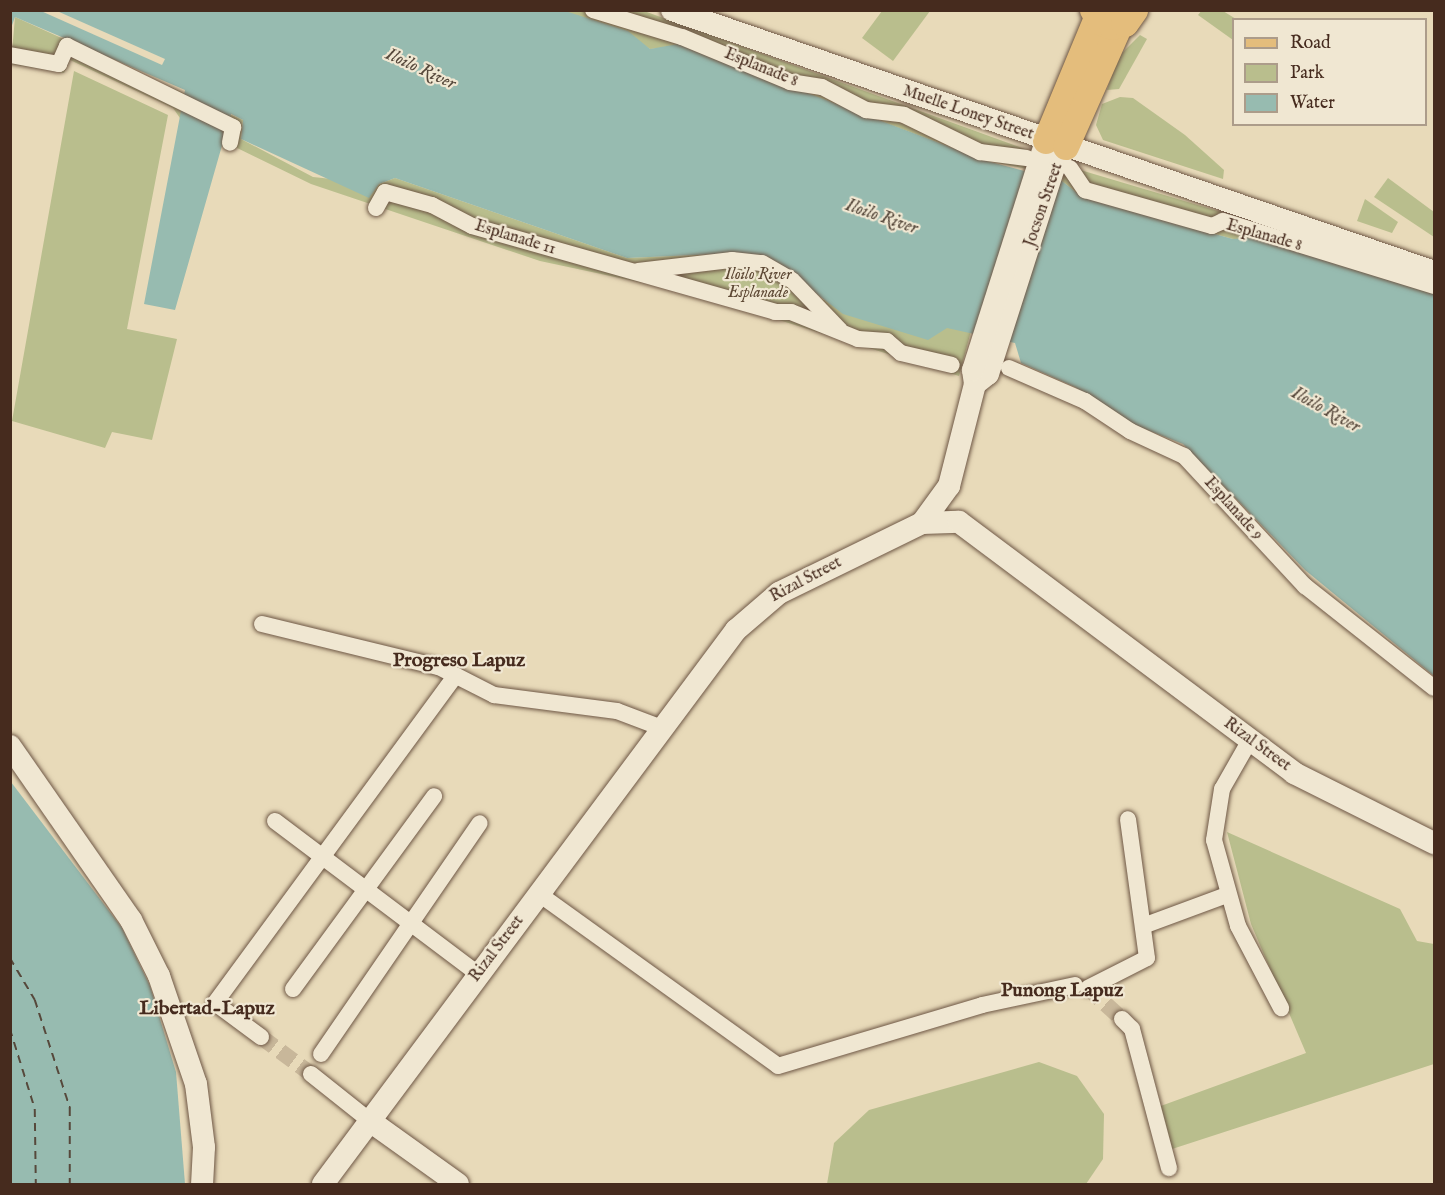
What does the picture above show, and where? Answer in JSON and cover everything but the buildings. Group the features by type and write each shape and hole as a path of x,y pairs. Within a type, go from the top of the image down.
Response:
{"main road":[{"name":"Muelle Loney Street","path":"672,10 1050,158 1434,272"},
{"name":"Jocson Street","path":"922,523 951,476 980,372 1050,158 1113,14"},
{"name":"Jocson Street","path":"951,476 959,522"},
{"name":"Rizal Street","path":"323,1185 736,630 764,603 922,523 959,522 1250,740 1336,798 1434,843"},
{"path":"10,746 131,920 159,976 196,1084 204,1147 202,1185"},
{"path":"370,1121 458,1185"}],"street":[{"name":"Esplanade 8","path":"593,10 682,37 790,82 822,87 866,110 904,115 980,152 1050,158 1085,190 1212,226 1223,221 1434,286"},
{"path":"10,55 59,64 67,46 141,83 232,135"},
{"name":"Esplanade 11","path":"376,208 385,192 432,205 472,226 631,272 791,312 841,331 980,372"},
{"name":"Esplanade 11","path":"631,272 732,260 762,263 792,280 841,331"},
{"name":"Esplanade 9","path":"980,372 1085,401 1130,431 1184,456 1305,586 1434,688"},
{"path":"262,624 388,651 455,676 494,695 617,711 662,728"},
{"path":"261,1038 215,1003 455,676"},
{"path":"1250,740 1222,789 1214,840 1227,895 1281,1008"},
{"path":"293,989 369,891 434,796"},
{"path":"539,894 778,1066 982,1005 1082,987 1147,958 1128,819"},
{"path":"276,821 478,974"},
{"path":"321,1054 413,924 480,823"},
{"path":"1143,926 1227,895"},
{"path":"1122,1019 1132,1029 1169,1168"},
{"path":"311,1074 370,1121"}],"green space":[{"path":"1202,10 1223,11 1234,18 1232,18 1232,39 1198,15"},
{"path":"536,11 644,11 1036,153 1028,169 987,161 726,63 671,47 650,49 633,38"},
{"path":"882,11 930,11 893,61 862,38"},
{"name":"Iloilo River Esplanade","path":"15,17 243,120 241,139 313,177 379,184 395,178 627,258 741,253 768,257 787,267 820,299 971,331 959,376 695,294 540,261 311,184 182,121 173,108 70,60 64,73 11,64"},
{"path":"1140,35 1147,39 1119,89 1107,90 1118,57"},
{"path":"74,71 168,115 127,329 177,339 152,440 112,432 105,448 12,421"},
{"path":"1120,97 1133,98 1185,135 1224,170 1223,179 1103,140 1096,125 1102,104"},
{"path":"1077,169 1329,246 1233,239 1082,197 1062,181 1064,172"},
{"path":"1388,178 1434,212 1434,237 1374,197"},
{"path":"1365,199 1398,222 1392,233 1357,221"},
{"path":"1227,832 1400,909 1417,941 1434,944 1434,1064 1169,1150 1158,1107 1306,1053 1251,924"},
{"path":"1039,1062 1077,1076 1104,1114 1103,1159 1086,1184 827,1184 834,1143 869,1110"}],"water":[{"name":"Iloilo River","path":"11,10 565,11 628,31 650,49 678,44 987,161 1062,181 1082,197 1233,239 1256,237 1434,292 1434,676 1305,570 1183,444 1137,426 1075,387 1021,363 1015,343 947,328 928,340 843,314 768,257 741,253 627,258 395,178 379,184 369,198 241,139 243,120 231,114 175,310 144,304 185,90 15,17 11,28"},
{"path":"11,782 122,928 150,986 176,1072 185,1184 11,1184"}],"pier":[{"path":"41,11 57,11 165,59 162,65"}],"ferry route":[{"path":"10,958 35,1000 70,1108 70,1184"},
{"path":"10,1029 35,1109 36,1184"}],"tunnel":[{"path":"1076,985 1088,988 1122,1019"},
{"path":"261,1037 311,1074"}],"district":[{"name":"Progreso Lapuz","path":"459,660"},
{"name":"Punong Lapuz","path":"1062,990"},
{"name":"Libertad-Lapuz","path":"207,1008"}]}
